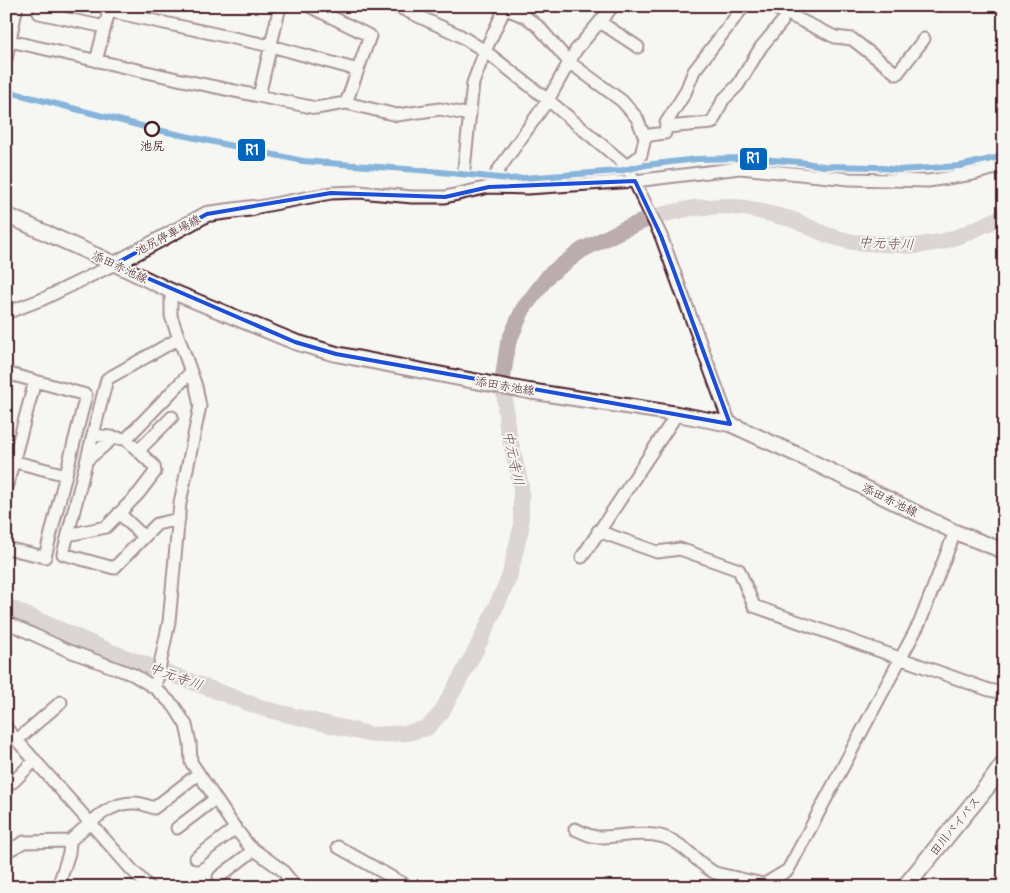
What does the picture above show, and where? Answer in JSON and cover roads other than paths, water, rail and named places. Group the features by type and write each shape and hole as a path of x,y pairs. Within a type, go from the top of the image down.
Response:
{"highway":[{"name":"田川バイパス","path":"905,887 1004,764"}],"main road":[{"name":"池尻停車場線","path":"116,264 207,214 253,208"},
{"name":"添田赤池線","path":"6,216 116,264 171,291 295,342 336,354 528,391 730,424 955,532 1004,550"}],"street":[{"path":"6,59 17,6"},
{"path":"259,96 280,6"},
{"path":"309,6 370,36 346,103"},
{"path":"396,6 458,35 485,51 548,100 627,166 661,236 730,424"},
{"path":"497,172 548,100 576,50 613,6"},
{"path":"644,138 650,135 665,133 666,123 685,93 694,71 744,6"},
{"path":"771,6 836,36 852,39 898,74 924,38"},
{"path":"464,168 473,83 503,7 526,17 539,27 569,62 622,101 637,118 644,138 642,155 627,166"},
{"path":"96,61 109,11 271,46 358,70"},
{"path":"39,13 105,27"},
{"path":"600,22 638,47"},
{"path":"666,127 712,123 723,100 738,85 761,47 782,22"},
{"path":"10,41 316,108 346,103 397,116 440,109 470,115"},
{"path":"253,208 331,193 359,192 412,197 445,196 490,187 527,188 635,181 740,168 850,179 928,181 973,174 1004,166"},
{"path":"6,313 42,299 116,264"},
{"path":"156,684 169,622 180,503 200,406 196,386 171,316 171,291"},
{"path":"178,339 107,379 63,554 114,568 143,536 157,524 179,519"},
{"path":"126,439 191,372"},
{"path":"6,373 86,395 45,557 6,548"},
{"path":"6,489 10,461 36,381"},
{"path":"582,557 677,414"},
{"path":"138,450 172,417"},
{"path":"51,535 68,537 106,527 138,494 155,472 154,466 126,439 78,430"},
{"path":"87,460 114,438"},
{"path":"10,461 66,475"},
{"path":"120,513 143,536"},
{"path":"598,531 657,552 680,549 739,570 754,606 989,690 1004,693"},
{"path":"576,830 596,837 638,834 664,837 682,846 715,873 768,886 788,870 920,622 955,532"},
{"path":"6,622 67,650 156,684 174,706 186,725 190,743 191,762 215,799 249,846 282,870 296,887"},
{"path":"17,740 60,702"},
{"path":"6,728 149,887"},
{"path":"8,780 14,782 35,760"},
{"path":"6,852 24,842 70,841 107,810 123,804 135,803 154,808 198,774"},
{"path":"177,828 215,799"},
{"path":"196,858 236,828"},
{"path":"58,887 69,853 70,841"},
{"path":"338,847 407,887"},
{"path":"219,878 254,850"}],"waterway":[{"name":"中元寺川","path":"6,606 114,653 265,709 372,735 407,733 427,728 441,713 477,648 509,578 521,528 521,486 507,426 503,377 508,343 523,309 549,275 582,250 624,229 656,216 692,208 723,206 746,208 791,219 827,235 852,242 914,246 941,242 962,235 1004,216"}],"place":[{"name":"池尻","path":"152,129"}]}
